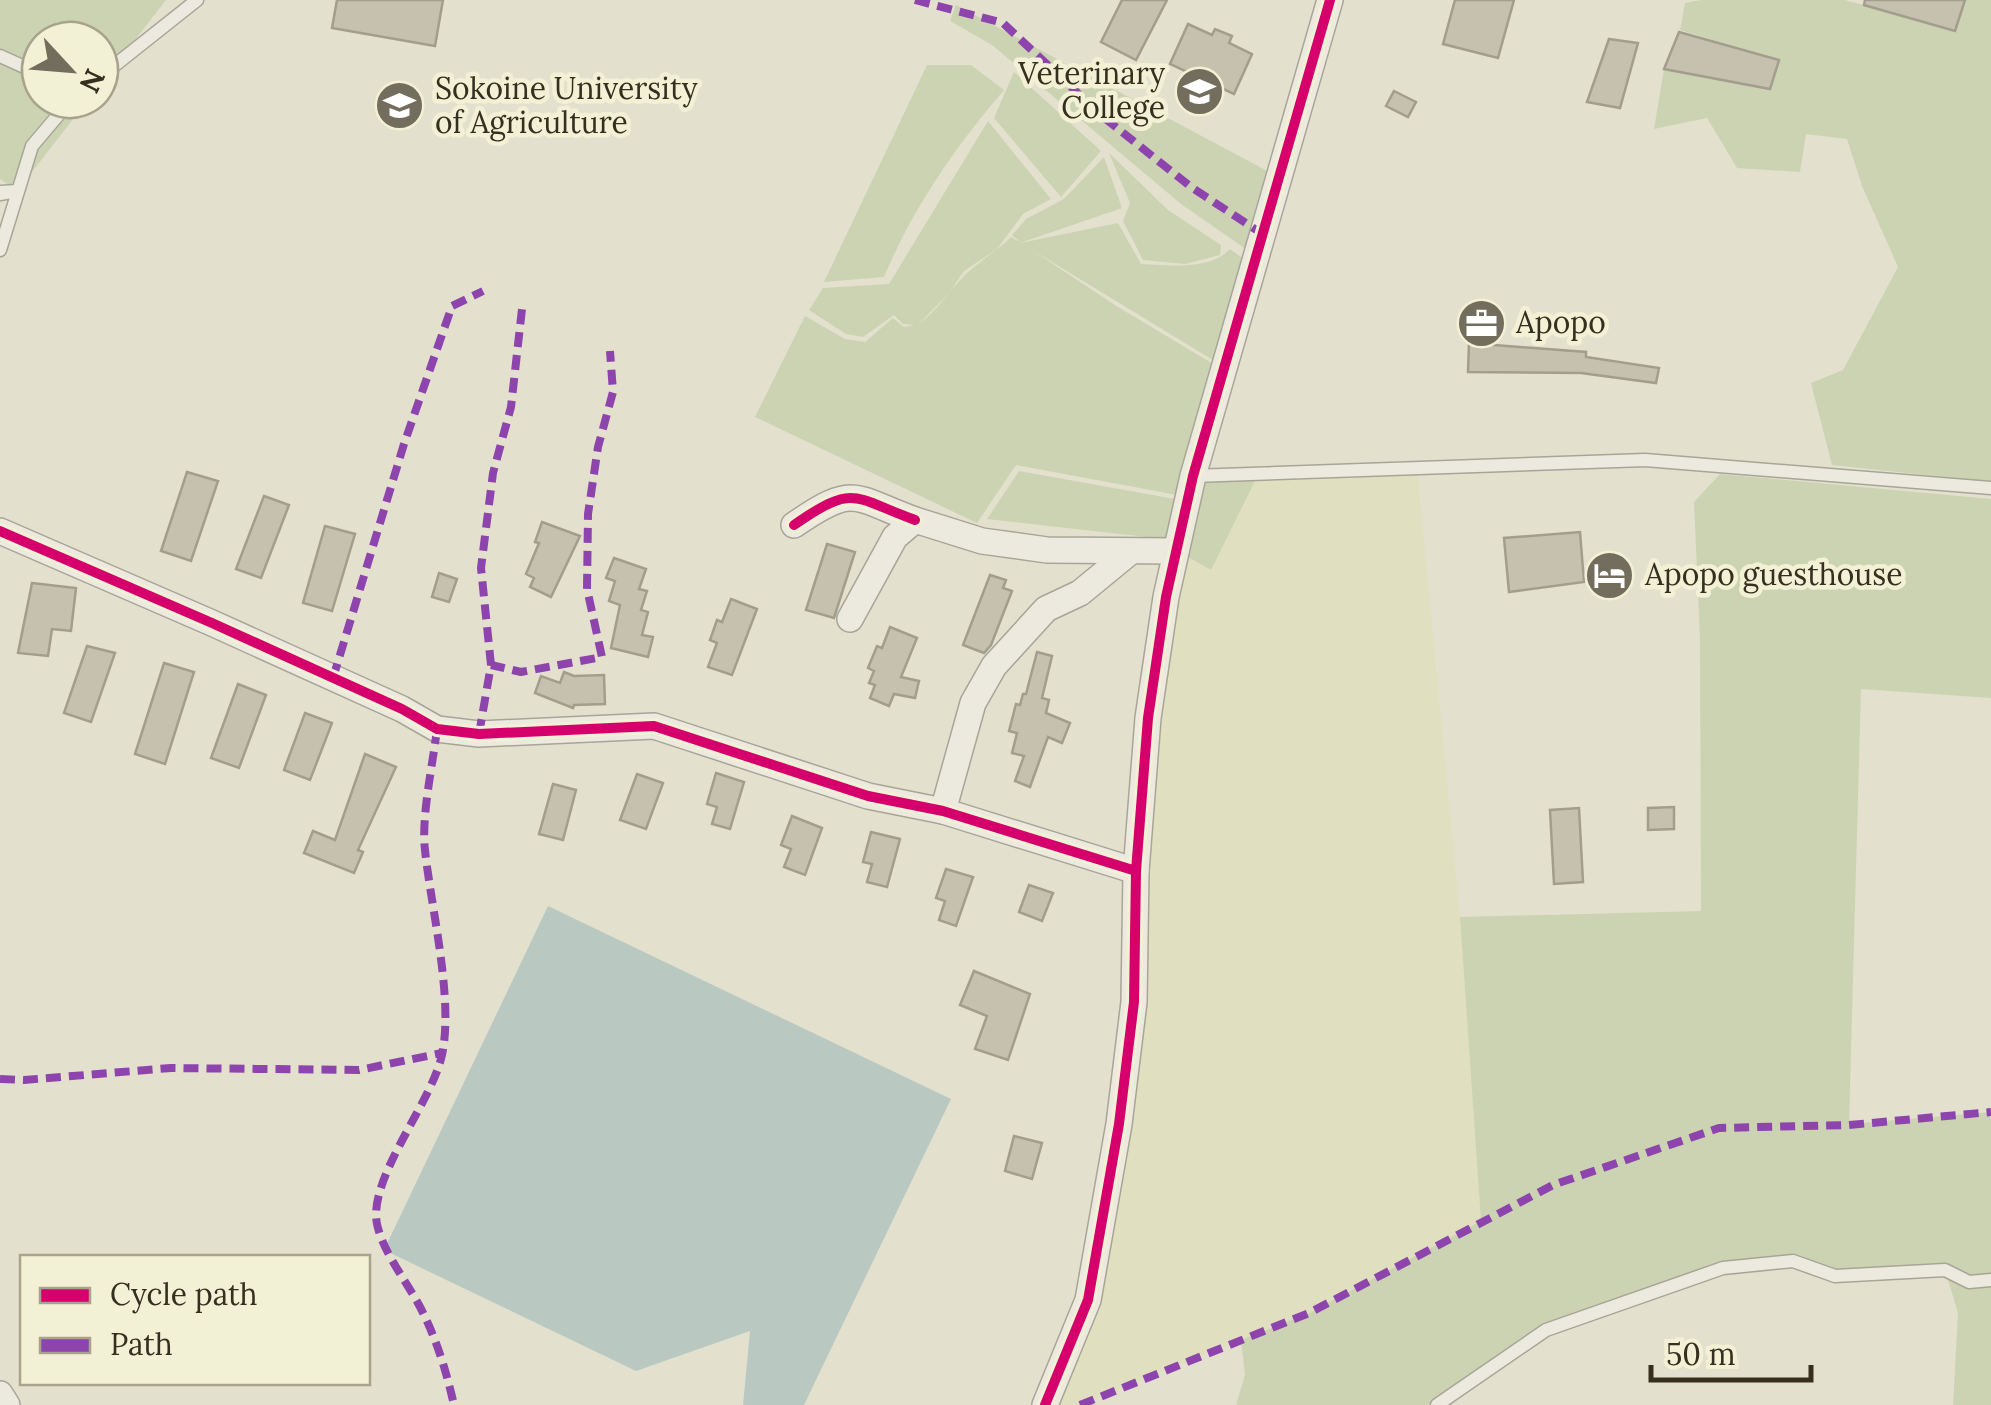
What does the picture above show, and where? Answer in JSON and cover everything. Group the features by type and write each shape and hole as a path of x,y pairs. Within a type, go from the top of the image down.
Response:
{"street":[{"path":"1044,1405 1088,1300 1120,1124 1134,1002 1136,871 1148,718 1176,551 1193,476 1326,1"},
{"path":"794,525 838,498 860,497 915,520 1014,546 1176,551"},
{"path":"850,620 895,537 915,520"},
{"path":"0,530 402,709 437,729 478,734 654,726 868,796 943,811 1136,871"},
{"path":"943,811 973,703 994,666 1046,609 1080,594 1130,552"},
{"path":"0,1394 7,1405"}],"lane":[{"path":"120,61 197,0"},
{"path":"0,250 32,146 54,120"},
{"path":"0,193 17,191"},
{"path":"1193,476 1645,460 1991,488"},
{"path":"1438,1405 1546,1330 1724,1268 1793,1262 1835,1276 1945,1270 1970,1282 1991,1280"}],"green space":[{"path":"0,0 166,0 120,59 120,20 20,20 20,120 72,120 17,191 0,179"},
{"path":"1845,0 1955,30 1965,0 1991,0 1991,482 1832,465 1811,383 1843,370 1898,267 1862,186 1847,139 1806,134 1800,172 1737,168 1707,118 1654,129 1664,69 1770,89 1778,60 1680,30 1685,3"},
{"path":"956,5 1271,173 1253,254 1181,204 992,45 950,21"},
{"path":"927,65 971,65 1004,90 936,179 884,277 824,282"},
{"path":"1014,72 1101,151 1061,197 994,118"},
{"path":"988,121 1051,199 1023,214 997,249 964,271 949,292 1011,237 1020,242 1012,235 1026,219 1064,199 1104,157 1122,208 1020,243 1118,223 1141,264 1200,264 1230,249 1251,264 1221,365 1032,250 1220,368 1177,495 1016,465 977,523 755,417 805,316 845,339 865,342 893,318 904,327 914,325 903,324 894,315 863,337 846,334 809,310 823,288 889,284"},
{"path":"1109,153 1168,210 1221,245 1220,255 1185,264 1143,260 1123,221 1130,203"},
{"path":"1417,468 1460,917 1481,1221 1309,1313 1080,1405 1045,1405 1088,1300 1176,551 1211,569 1256,479"},
{"path":"1019,471 1175,499 1165,539 987,519"},
{"path":"1720,474 1991,499 1991,698 1861,689 1849,1124 1991,1112 1991,1405 1953,1405 1958,1313 1945,1270 1835,1276 1793,1261 1723,1268 1546,1330 1437,1405 1236,1405 1245,1375 1241,1340 1309,1313 1481,1221 1460,917 1701,911 1700,638 1694,502"},
{"path":"1256,479 1211,570 1181,553 1198,480"}],"shaded area":[{"path":"548,906 951,1099 804,1405 743,1405 750,1331 636,1371 384,1250"}],"building":[{"path":"337,0 443,0 435,46 332,28"},
{"path":"1122,0 1167,0 1136,60 1101,42"},
{"path":"1455,0 1514,0 1498,58 1443,44"},
{"path":"1865,0 1965,0 1955,31 1864,5"},
{"path":"1188,24 1212,35 1215,29 1232,36 1229,43 1252,54 1234,94 1170,64"},
{"path":"1679,32 1779,60 1770,89 1664,69"},
{"path":"1609,39 1638,43 1620,108 1587,102"},
{"path":"1394,91 1416,102 1408,117 1386,106"},
{"path":"1469,343 1586,352 1586,357 1659,368 1656,383 1581,373 1468,372"},
{"path":"187,472 218,481 191,561 161,551"},
{"path":"264,496 289,505 261,578 236,569"},
{"path":"542,522 580,536 551,597 530,587 534,578 526,574 539,543 535,542"},
{"path":"325,526 355,534 332,611 303,603"},
{"path":"1580,532 1584,582 1509,592 1504,538"},
{"path":"827,544 855,552 834,618 806,610"},
{"path":"614,558 646,569 639,589 647,591 641,610 648,612 642,635 653,637 648,657 611,648 620,605 609,601 615,581 606,578"},
{"path":"439,573 457,579 449,602 432,597"},
{"path":"990,575 1006,580 1003,588 1012,591 991,645 984,653 963,645"},
{"path":"32,583 76,588 71,631 52,629 48,656 18,653"},
{"path":"731,599 757,609 732,675 708,667 717,643 710,640"},
{"path":"890,627 917,638 901,677 919,681 915,698 894,694 889,706 870,698 875,685 869,683 874,671 868,668"},
{"path":"87,646 115,653 91,722 64,713"},
{"path":"1037,652 1052,656 1042,698 1049,700 1046,713 1070,723 1062,743 1048,737 1030,787 1015,781 1024,756 1012,753 1017,733 1009,731 1016,704 1020,705 1026,694"},
{"path":"164,663 194,672 165,764 135,754"},
{"path":"564,672 574,676 604,675 605,704 573,708 535,693 541,676 560,683"},
{"path":"238,684 266,695 239,768 211,758"},
{"path":"305,713 332,723 310,780 284,770"},
{"path":"365,754 396,767 358,850 363,852 354,873 304,853 313,831 335,840"},
{"path":"716,773 744,782 730,829 712,824 717,807 707,804"},
{"path":"637,774 663,783 646,829 620,820"},
{"path":"553,784 576,790 563,840 539,834"},
{"path":"1674,807 1674,829 1648,830 1648,808"},
{"path":"1579,808 1583,882 1554,884 1550,810"},
{"path":"792,816 822,828 805,875 784,867 791,849 781,845"},
{"path":"871,832 900,839 887,887 867,882 872,864 863,862"},
{"path":"946,869 973,877 956,926 939,920 945,901 936,898"},
{"path":"1029,885 1053,893 1042,921 1019,912"},
{"path":"974,971 1030,994 1008,1060 975,1049 987,1016 960,1005"},
{"path":"1014,1136 1042,1143 1032,1179 1005,1171"}],"marked path":[{"path":"915,0 1003,23 1102,116 1191,187 1264,235"},
{"path":"333,678 404,444 452,306 483,291"},
{"path":"491,665 481,568 493,473 511,407 522,309"},
{"path":"479,734 491,665 521,672 602,657 587,589 588,514 598,447 613,392 610,351"},
{"path":"437,729 424,837 443,981 445,1032 436,1074 382,1185 377,1224 389,1255 431,1329 454,1405"},
{"path":"0,1079 171,1068 359,1070 442,1053"},
{"path":"1080,1405 1309,1313 1553,1185 1719,1128 1849,1125 1991,1112"}],"cycle path":[{"path":"1045,1405 1088,1300 1119,1124 1134,1002 1136,871 1148,718 1166,597 1193,476 1330,0"},
{"path":"794,525 830,503 854,498 915,520"},
{"path":"0,531 402,709 437,729 479,734 654,726 868,796 943,811 1136,871"}],"place":[{"name":"Veterinary College","path":"1200,91"},
{"name":"Sokoine University of Agriculture","path":"400,106"},
{"name":"Apopo","path":"1481,323"},
{"name":"Apopo guesthouse","path":"1610,575"}]}
